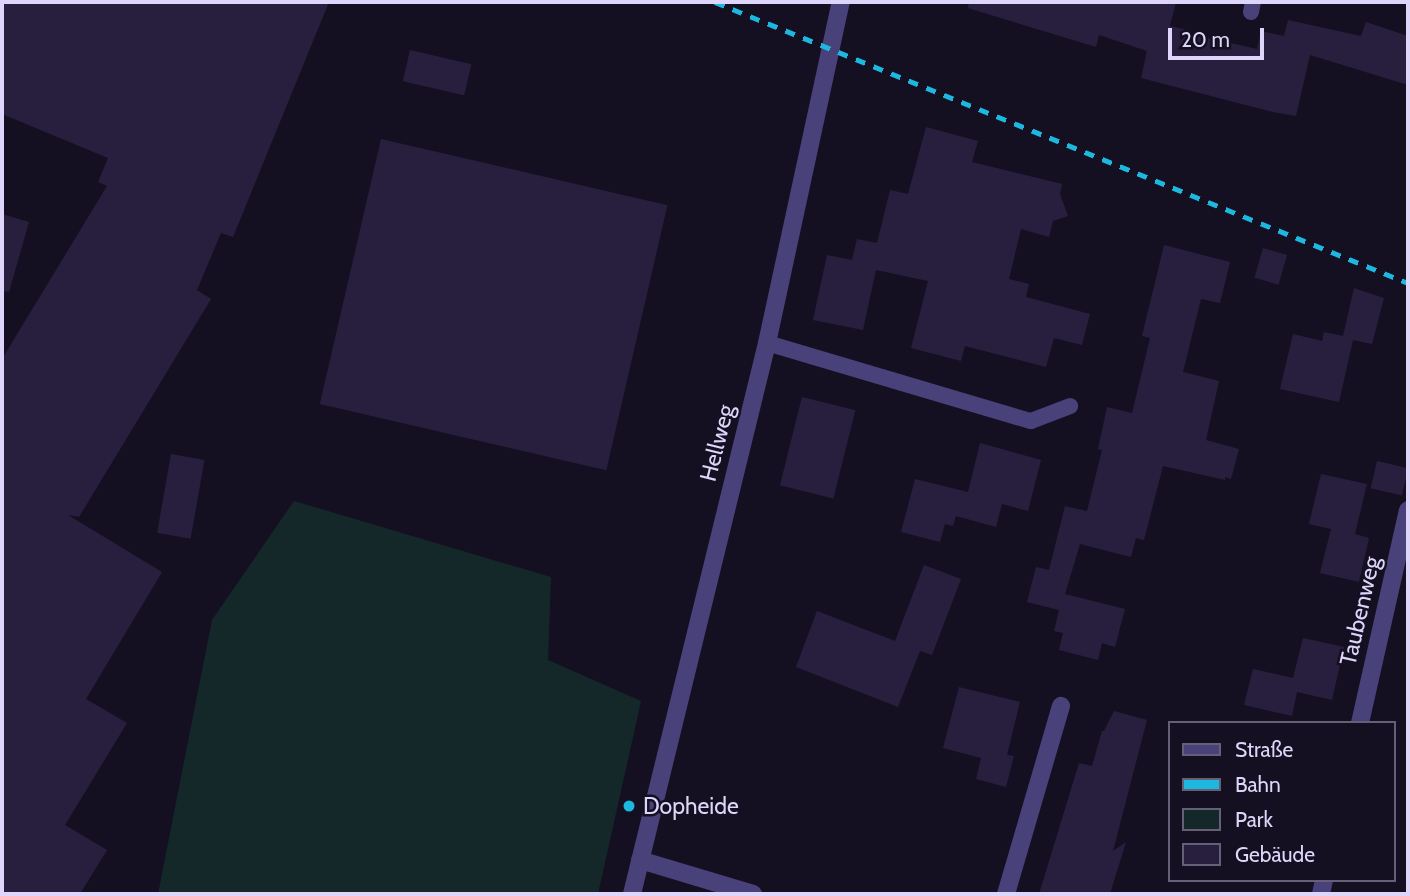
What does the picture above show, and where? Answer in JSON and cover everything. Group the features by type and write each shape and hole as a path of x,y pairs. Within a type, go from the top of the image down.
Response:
{"street":[{"name":"Hellweg","path":"632,894 767,343 841,2"},
{"name":"Taubenweg","path":"1360,721 1408,510"},
{"path":"1006,894 1061,706"},
{"path":"640,860 753,894"}],"lane":[{"path":"767,343 1031,421 1070,406"}],"green space":[{"path":"294,501 551,577 548,660 641,701 598,894 158,894 212,620"}],"building":[{"path":"2,2 329,2 233,237 221,233 197,290 211,299 79,517 68,515 162,572 86,699 127,723 65,825 107,850 80,894 2,894 2,359 107,186 98,182 108,158 2,114"},
{"path":"969,2 1176,2 1170,26 1187,30 1186,33 1257,49 1261,31 1284,36 1288,20 1361,36 1366,22 1408,36 1408,85 1310,55 1296,116 1273,112 1141,78 1147,51 1099,35 1096,47 968,8"},
{"path":"410,50 471,64 464,95 403,81"},
{"path":"926,127 978,141 972,162 1062,184 1060,194 1068,216 1053,221 1049,237 1021,229 1009,279 1029,284 1026,297 1090,314 1082,345 1054,338 1046,367 965,346 961,361 911,348 928,281 876,270 863,330 813,320 827,255 852,260 857,239 877,243 890,190 908,194"},
{"path":"381,139 667,205 606,470 320,404"},
{"path":"2,214 29,222 9,292 2,291"},
{"path":"1164,245 1230,262 1220,303 1201,299 1183,372 1219,381 1206,440 1239,449 1231,479 1225,477 1225,480 1163,466 1144,540 1136,538 1131,557 1080,544 1065,594 1125,609 1115,647 1102,643 1098,660 1059,650 1063,633 1054,631 1059,610 1027,602 1036,567 1049,570 1065,506 1087,511 1102,450 1098,449 1107,407 1132,413 1150,338 1142,336"},
{"path":"1263,248 1287,255 1278,285 1254,278"},
{"path":"1354,288 1384,298 1372,344 1353,340 1339,402 1280,389 1293,334 1322,341 1324,332 1343,336"},
{"path":"802,397 855,410 833,499 780,485"},
{"path":"980,443 1041,460 1028,511 1002,504 996,527 956,516 953,526 945,524 940,542 901,532 915,479 968,492"},
{"path":"171,454 204,460 191,539 157,533"},
{"path":"1377,461 1408,468 1402,495 1371,488"},
{"path":"1321,474 1367,484 1355,534 1369,538 1359,582 1320,573 1331,529 1309,524"},
{"path":"924,565 961,579 932,655 920,651 898,707 796,667 817,611 895,641"},
{"path":"1303,638 1344,647 1332,700 1297,692 1292,716 1244,705 1253,669 1293,678"},
{"path":"959,687 1020,702 1007,755 1014,756 1006,787 976,779 981,758 943,748"},
{"path":"1114,711 1147,720 1113,851 1126,842 1110,894 1039,894 1079,763 1092,766 1102,731"}],"railway":[{"path":"715,2 1408,283"}],"place":[{"name":"Dopheide","path":"629,806"}]}
